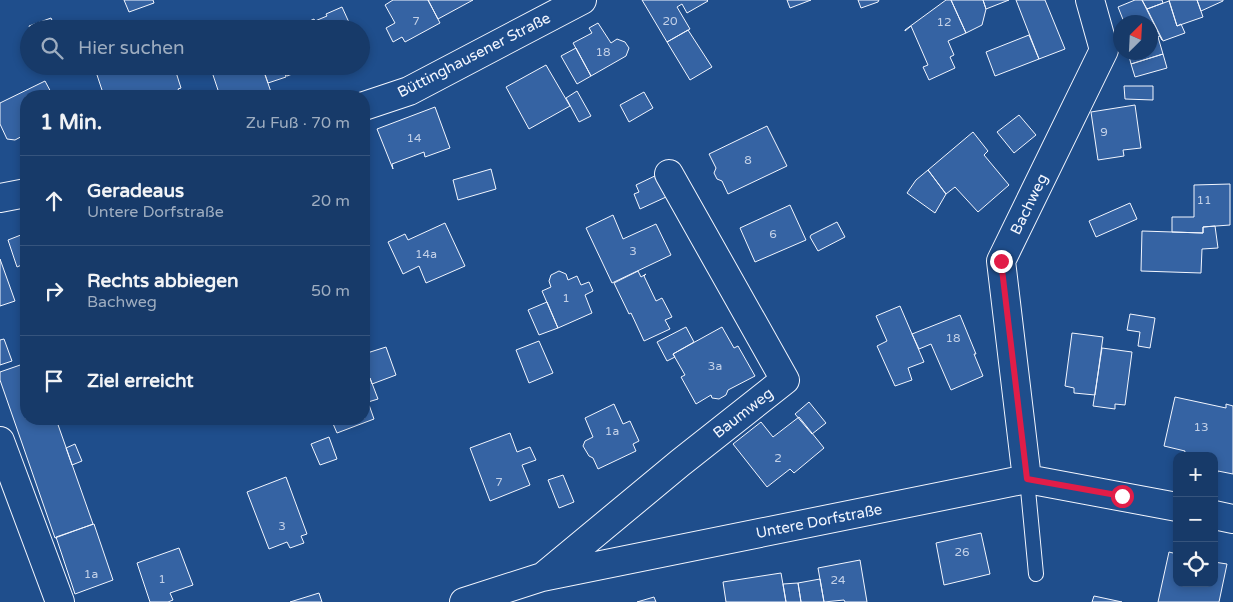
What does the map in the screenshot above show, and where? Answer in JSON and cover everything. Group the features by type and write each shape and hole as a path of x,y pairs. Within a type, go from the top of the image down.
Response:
{"street":[{"name":"Büttinghausener Straße","path":"370,104 409,91 582,0"},
{"name":"Bachweg","path":"1027,479 1001,261 1104,50 1090,0"},
{"name":"Baumweg","path":"542,577 680,463 785,380 669,174"},
{"path":"0,198 20,194"},
{"path":"0,441 60,602"},
{"name":"Untere Dorfstraße","path":"464,602 542,577 1027,479 1173,506"},
{"path":"1218,516 1233,519"}],"lane":[{"path":"1027,479 1036,574"}],"building":[{"path":"124,0 153,0 154,3 129,12"},
{"path":"393,0 428,0 440,23 405,42 402,37 393,42 386,28 395,23 385,5"},
{"path":"428,0 473,0 438,19"},
{"path":"642,0 708,1 687,13 682,4 677,7 690,29 667,42"},
{"path":"787,0 811,0 790,8"},
{"path":"858,0 879,0 861,8"},
{"path":"946,0 951,0 966,33 948,41 954,55 950,57 955,68 929,80 923,67 928,65 911,26 905,30"},
{"path":"951,0 983,0 986,9 982,25 966,33"},
{"path":"983,0 1009,0 986,9"},
{"path":"1016,0 1045,0 1065,49 1039,59"},
{"path":"1135,0 1142,0 1150,15 1121,15 1118,7"},
{"path":"1142,0 1162,0 1163,3 1147,9"},
{"path":"1169,0 1197,0 1203,17 1177,26"},
{"path":"1197,0 1223,0 1223,1 1201,11"},
{"path":"1169,1 1177,26 1181,24 1185,33 1163,41 1158,31 1158,15 1150,15 1147,9"},
{"path":"342,7 348,20 317,20 327,16 326,14"},
{"path":"598,23 611,43 617,39 625,42 629,48 626,56 591,76 573,43 592,33 589,28"},
{"path":"688,30 712,67 690,80 667,42"},
{"path":"1029,35 1039,59 995,76 986,52"},
{"path":"1158,37 1163,54 1158,56"},
{"path":"576,48 591,76 577,84 561,56"},
{"path":"1163,54 1167,68 1135,77 1131,64 1144,60 1158,60 1158,56"},
{"path":"1130,60 1144,60 1131,64"},
{"path":"546,65 570,106 529,129 506,87"},
{"path":"97,75 177,75 181,88 178,90 102,90"},
{"path":"213,75 265,75 270,90 218,90"},
{"path":"265,75 285,75 286,77 268,83"},
{"path":"45,81 50,90 27,90"},
{"path":"1124,86 1153,86 1153,100 1125,99"},
{"path":"577,91 591,116 579,122 566,98"},
{"path":"644,92 653,108 629,122 620,105"},
{"path":"20,93 20,137 15,140 7,139 0,124 0,103"},
{"path":"1135,105 1141,148 1123,150 1124,156 1098,160 1091,112"},
{"path":"435,107 450,148 425,157 424,152 392,164 393,169 377,129"},
{"path":"1019,115 1036,135 1014,153 997,132"},
{"path":"767,126 787,166 728,194 722,181 717,179 714,173 716,168 709,154"},
{"path":"973,132 988,151 984,155 1009,185 978,212 955,187 946,194 928,170"},
{"path":"491,169 496,189 458,200 453,180"},
{"path":"928,170 946,194 935,213 907,193 916,180"},
{"path":"661,173 666,197 640,209 634,194 639,192 636,185"},
{"path":"1230,184 1230,225 1203,227 1203,233 1172,232 1172,217 1194,217 1194,185"},
{"path":"1130,203 1137,219 1096,237 1089,221"},
{"path":"790,205 806,240 755,262 740,228"},
{"path":"613,215 623,239 656,224 671,255 612,283 586,228"},
{"path":"837,222 845,237 818,251 810,237 811,235"},
{"path":"445,223 465,266 426,283 419,266 403,274 388,242 405,234 408,240"},
{"path":"1215,226 1218,248 1202,249 1201,273 1141,271 1142,231 1203,233 1203,227"},
{"path":"20,235 20,266 17,267 8,240"},
{"path":"0,259 15,301 0,306"},
{"path":"559,271 566,274 568,280 577,276 581,285 589,282 593,291 585,295 592,313 558,328 542,291 551,287 549,281 551,275"},
{"path":"638,271 641,277 646,274 644,276 656,301 662,298 672,317 665,320 670,329 644,341 614,283"},
{"path":"547,302 558,328 539,335 528,310"},
{"path":"900,306 924,362 908,368 912,380 895,386 877,346 887,341 876,316"},
{"path":"1130,314 1155,318 1150,348 1138,346 1140,332 1127,330"},
{"path":"960,315 983,376 951,390 931,344 919,349 912,334"},
{"path":"686,327 694,342 673,354 675,357 667,361 657,342"},
{"path":"722,327 734,348 738,346 755,376 728,390 726,395 719,399 712,398 711,395 696,404 681,377 685,375 673,354"},
{"path":"1072,333 1103,337 1095,395 1074,393 1074,388 1065,386"},
{"path":"4,339 12,361 0,365 0,340"},
{"path":"539,341 553,373 529,383 516,350"},
{"path":"386,347 396,375 372,384 370,378 370,352"},
{"path":"1102,348 1132,352 1125,405 1115,404 1115,409 1093,406"},
{"path":"20,365 20,425 58,425 93,524 55,538 0,380 0,372"},
{"path":"370,378 378,399 370,401"},
{"path":"1175,397 1226,408 1226,404 1233,406 1233,474 1218,471 1218,452 1185,452 1164,446"},
{"path":"809,402 826,423 812,434 795,414"},
{"path":"614,404 623,424 630,421 639,441 633,444 636,451 598,469 593,458 589,456 583,446 585,441 593,437 585,418"},
{"path":"370,408 374,419 370,421"},
{"path":"799,417 824,448 794,473 790,469 767,487 733,444 761,422 773,437"},
{"path":"334,425 358,425 337,433"},
{"path":"510,433 517,452 530,447 536,460 522,465 530,485 490,501 470,448"},
{"path":"329,437 337,459 320,465 311,444"},
{"path":"75,444 82,461 72,465 66,448"},
{"path":"563,475 574,502 559,508 548,480"},
{"path":"286,477 307,534 301,536 304,543 290,548 287,542 269,549 247,492"},
{"path":"94,524 113,580 75,594 56,537"},
{"path":"981,533 990,574 944,585 936,543"},
{"path":"179,548 193,585 170,593 173,600 168,602 150,602 137,563"},
{"path":"1169,552 1173,553 1173,587 1218,587 1218,563 1227,564 1219,602 1158,602"},
{"path":"860,560 867,602 845,602 844,600 824,602 818,568"},
{"path":"781,573 786,602 726,602 723,582"},
{"path":"820,579 824,602 801,602 798,583"},
{"path":"798,583 801,602 786,602 783,584"},
{"path":"319,593 322,602 290,602"},
{"path":"1094,596 1122,602 1092,602"},
{"path":"654,597 656,602 637,602"}],"route":[{"path":"1001,261 1027,479 1122,496"}]}
